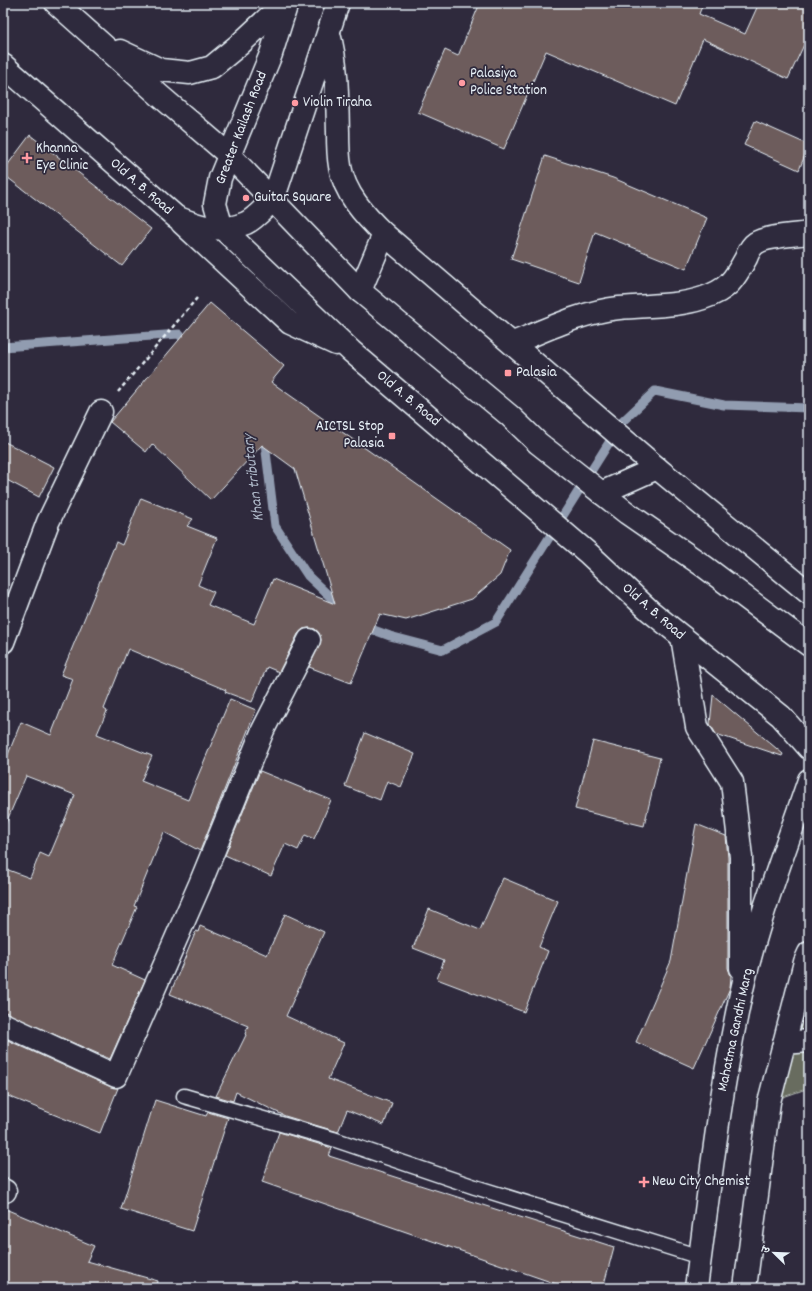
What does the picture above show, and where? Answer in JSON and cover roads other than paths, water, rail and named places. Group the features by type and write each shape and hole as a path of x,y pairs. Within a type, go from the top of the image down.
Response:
{"main road":[{"path":"56,3 159,96 229,155 360,291 510,416 538,442 601,493 627,513 705,567 809,645"},
{"path":"92,36 161,70 190,73 212,68 286,3"},
{"name":"Greater Kailash Road","path":"222,228 215,204 220,178 271,54 286,3"},
{"path":"222,228 247,222 273,200 338,3"},
{"path":"329,33 334,51 337,76 340,166 355,202 365,216 384,234 657,468 809,593"},
{"name":"Old A. B. Road","path":"3,65 176,217 204,228 222,228 351,351 589,554 650,612 781,716 809,748"},
{"path":"176,217 290,323 351,351"},
{"path":"513,343 572,319 594,312 683,302 703,298 723,290 730,284 754,244 762,240 809,233"},
{"path":"360,291 384,234"},
{"path":"3,642 48,522 101,412"},
{"path":"601,493 657,468"},
{"path":"682,637 697,727 732,782 740,858 742,993"},
{"path":"3,1024 116,1076 200,884 263,730 309,640"},
{"name":"Mahatma Gandhi Marg","path":"696,1288 723,1093 742,993 770,893 809,780"},
{"path":"745,1288 769,1102 805,962 809,953"},
{"path":"784,1043 809,1041"}],"lane":[{"path":"184,1096 333,1140 700,1257"}],"waterway":[{"name":"Khan tributary","path":"3,347 179,334 189,345"},
{"path":"363,626 390,636 443,650 496,622 622,422 655,391 724,405 809,408"},
{"name":"Khan tributary","path":"264,435 275,526 308,576 343,609"}],"place":[{"name":"Palasiya Police Station","path":"462,83"},
{"name":"Violin Tiraha","path":"295,103"},
{"name":"Khanna Eye Clinic","path":"27,158"},
{"name":"Guitar Square","path":"246,198"},
{"name":"Palasia","path":"508,373"},
{"name":"AICTSL Stop Palasia","path":"392,436"},
{"name":"New City Chemist","path":"644,1182"}]}
